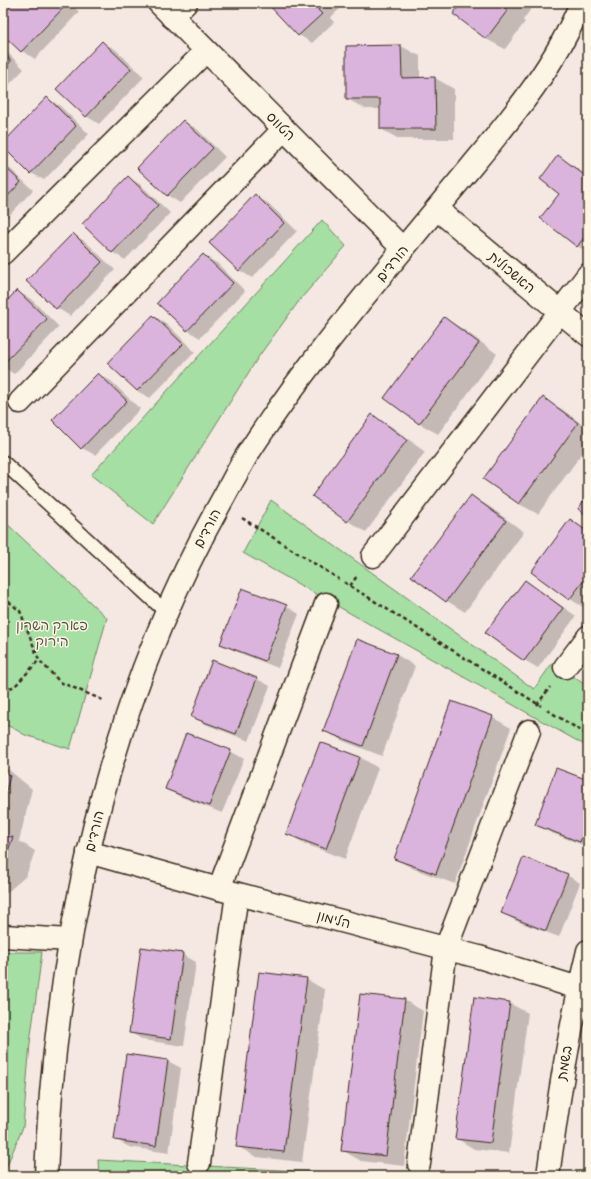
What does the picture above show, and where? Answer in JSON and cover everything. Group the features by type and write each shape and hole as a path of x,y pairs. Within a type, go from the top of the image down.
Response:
{"street":[{"name":"הורדים","path":"46,1176 57,1031 70,940 88,852 110,766 138,684 166,612 205,529 246,457 291,390 340,326 521,107 549,65 571,27 581,3"},
{"name":"הורדים","path":"571,27 588,7"},
{"name":"הטווס","path":"173,8 206,51 403,249"},
{"path":"3,253 206,51"},
{"path":"20,402 284,129"},
{"name":"האשכולית","path":"437,209 588,335"},
{"path":"373,556 588,275"},
{"path":"199,1163 228,891 326,604"},
{"path":"565,667 588,637"},
{"path":"419,1164 446,948 529,731"},
{"name":"הלימון","path":"88,852 228,891 479,957 583,989"},
{"path":"3,936 70,940"},
{"name":"בשמת","path":"548,1176 562,1072 583,989 588,951"},
{"name":"הורדים","path":"33,1176 49,1124"}],"lane":[{"path":"3,462 166,612"}],"path":[{"path":"220,504 588,736"},
{"path":"3,597 20,611 39,660 60,682 129,711"},
{"path":"3,691 15,686 39,660"},
{"path":"529,731 537,704 565,667"}],"green space":[{"path":"322,220 346,246 299,301 259,356 153,524 91,475"},
{"path":"271,500 534,689 553,662 588,687 588,747 243,553"},
{"name":"פארק השרון הירוק","path":"3,520 107,618 70,749 25,735 3,724"},
{"path":"3,952 42,952 30,1043 23,1127 3,1175"},
{"path":"98,1160 387,1176 99,1176"}],"building":[{"path":"11,3 67,4 21,52 3,35 3,12"},
{"path":"267,3 325,3 318,10 322,14 298,36"},
{"path":"461,3 509,3 505,8 507,11 486,39 453,14"},
{"path":"102,41 131,69 86,117 56,89"},
{"path":"401,45 402,78 435,77 436,129 380,129 380,99 346,99 346,46"},
{"path":"3,52 11,61 3,70"},
{"path":"47,97 76,126 30,174 3,147 3,143"},
{"path":"183,120 213,148 167,196 137,168"},
{"path":"558,155 588,178 588,232 577,247 540,218 559,194 540,179"},
{"path":"3,165 21,182 3,201"},
{"path":"128,176 158,205 112,253 82,224"},
{"path":"255,194 284,223 239,271 209,243"},
{"path":"73,233 102,262 56,309 26,281"},
{"path":"203,254 233,283 187,331 157,303"},
{"path":"17,290 47,319 3,364 3,305"},
{"path":"153,315 183,344 137,391 107,363"},
{"path":"444,317 479,343 419,424 384,398"},
{"path":"98,373 127,401 81,449 52,420"},
{"path":"543,397 578,423 519,504 483,479"},
{"path":"372,414 407,440 347,522 312,496"},
{"path":"471,495 506,521 446,602 411,576"},
{"path":"588,495 588,516 578,509"},
{"path":"570,519 588,532 588,575 569,600 531,572"},
{"path":"525,580 563,608 524,661 485,633"},
{"path":"242,588 287,605 265,661 220,644"},
{"path":"357,639 397,654 363,746 323,731"},
{"path":"212,660 257,678 236,734 191,717"},
{"path":"451,701 493,716 436,874 394,859"},
{"path":"186,733 231,750 209,806 165,789"},
{"path":"320,742 360,757 326,849 286,834"},
{"path":"556,768 588,780 588,820 580,842 535,825"},
{"path":"3,770 10,776 3,802"},
{"path":"3,836 13,837 3,864"},
{"path":"523,857 568,874 546,931 501,913"},
{"path":"141,947 183,953 171,1039 129,1033"},
{"path":"259,972 307,978 284,1152 236,1147"},
{"path":"360,994 405,999 386,1156 341,1151"},
{"path":"474,997 510,1002 491,1143 455,1139"},
{"path":"126,1054 168,1060 156,1146 114,1140"}]}
